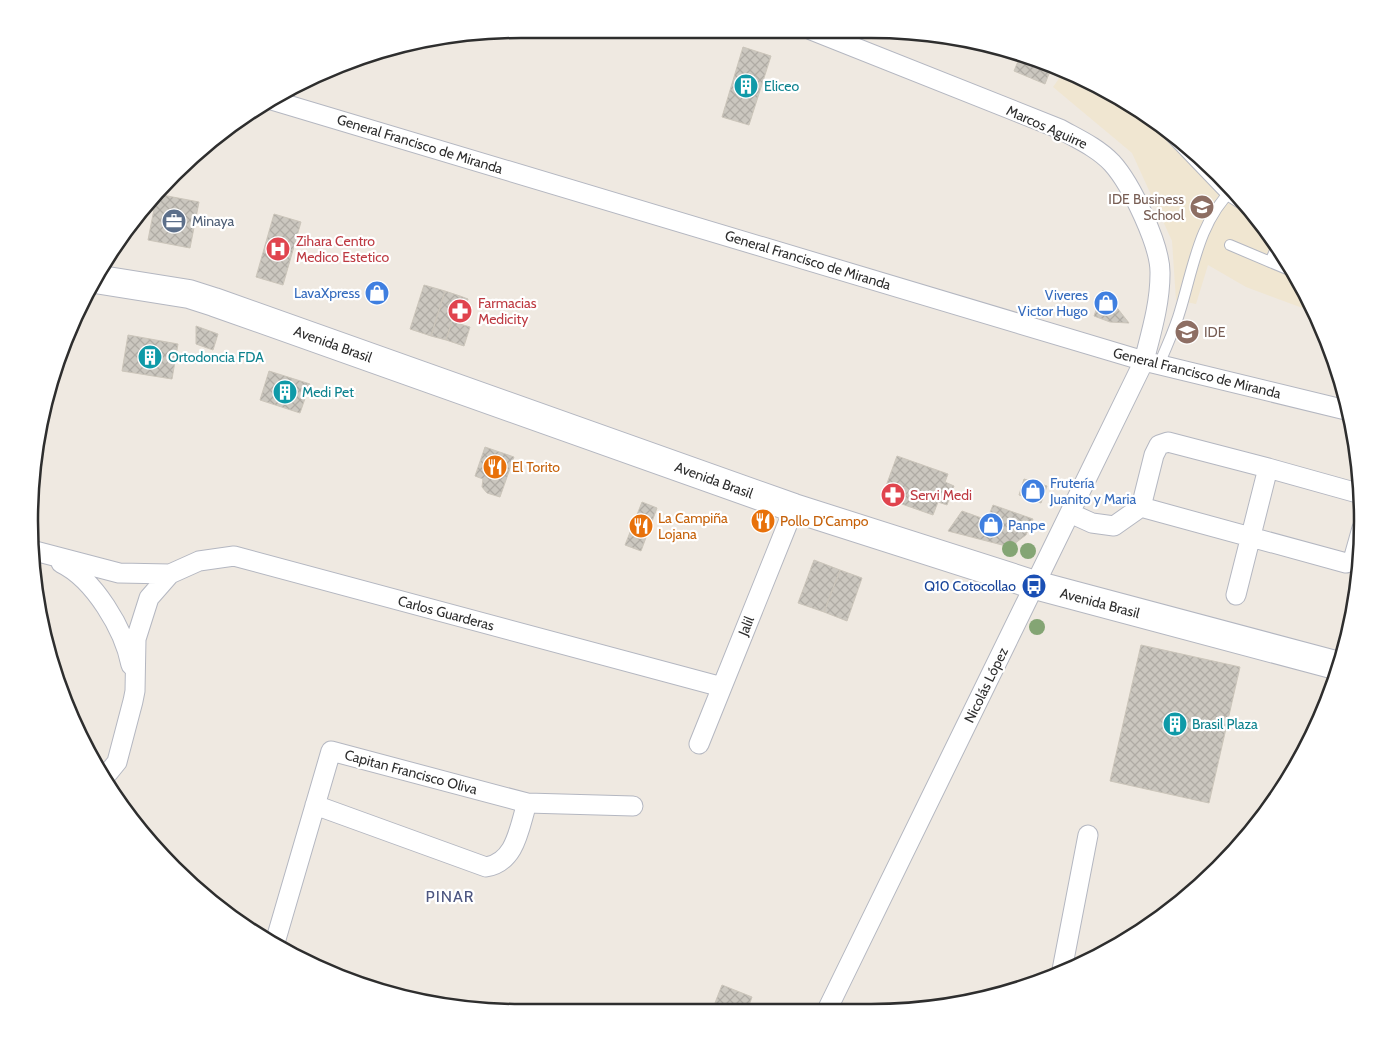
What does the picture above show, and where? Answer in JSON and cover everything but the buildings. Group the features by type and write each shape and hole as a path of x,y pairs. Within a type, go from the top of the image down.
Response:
{"street":[{"name":"Marcos Aguirre","path":"831,38 1060,129 1091,145 1112,163 1127,184 1151,233 1160,272 1152,363"},
{"name":"General Francisco de Miranda","path":"279,102 1152,363 1341,409"},
{"name":"Avenida Brasil","path":"101,280 189,294 214,302 794,508 1035,585 1333,664"},
{"name":"Nicolás López","path":"830,1004 1070,513 1152,363"},
{"path":"1070,513 1092,523 1114,526 1141,507 1154,455 1159,445 1168,442 1353,492"},
{"path":"1236,595 1268,468"},
{"path":"1141,507 1350,563 1352,561"},
{"name":"Jalil","path":"699,744 794,508"},
{"name":"Carlos Guarderas","path":"39,552 119,573 170,574"},
{"path":"39,553 76,570 106,606 128,652 135,691 117,762 109,772"},
{"name":"Carlos Guarderas","path":"135,691 136,639 149,598 170,574 199,561 234,556 722,687"},
{"name":"Capitan Francisco Oliva","path":"276,937 331,751 527,803 633,806"},
{"path":"315,805 486,867 504,861 511,853 527,803"},
{"path":"1063,964 1088,835"}],"lane":[{"path":"1152,363 1180,314 1199,244 1208,222 1228,195"},
{"path":"1230,245 1283,267"},
{"path":"1270,262 1274,253"}],"shaded area":[{"name":"IDE Business School","path":"1061,76 1085,87 1140,119 1190,157 1235,202 1255,226 1290,279 1306,309 1246,287 1208,265 1196,304 1176,300 1172,241 1132,153 1053,87"}],"place":[{"name":"Eliceo","path":"746,86"},
{"name":"IDE Business School","path":"1202,207"},
{"name":"Minaya","path":"174,221"},
{"name":"Zihara Centro Medico Estetico","path":"278,249"},
{"name":"LavaXpress","path":"377,293"},
{"name":"Viveres Victor Hugo","path":"1106,303"},
{"name":"Farmacias Medicity","path":"460,311"},
{"name":"IDE","path":"1187,332"},
{"name":"Ortodoncia FDA","path":"150,357"},
{"name":"Medi Pet","path":"285,392"},
{"name":"El Torito","path":"495,467"},
{"name":"Frutería Juanito y Maria","path":"1033,491"},
{"name":"Servi Medi","path":"893,495"},
{"name":"Pollo D’Campo","path":"763,521"},
{"name":"Panpe","path":"991,525"},
{"name":"La Campiña Lojana","path":"641,526"},
{"name":"Q10 Cotocollao","path":"1034,586"},
{"name":"Brasil Plaza","path":"1175,724"}],"district":[{"name":"PINAR","path":"450,896"}]}
